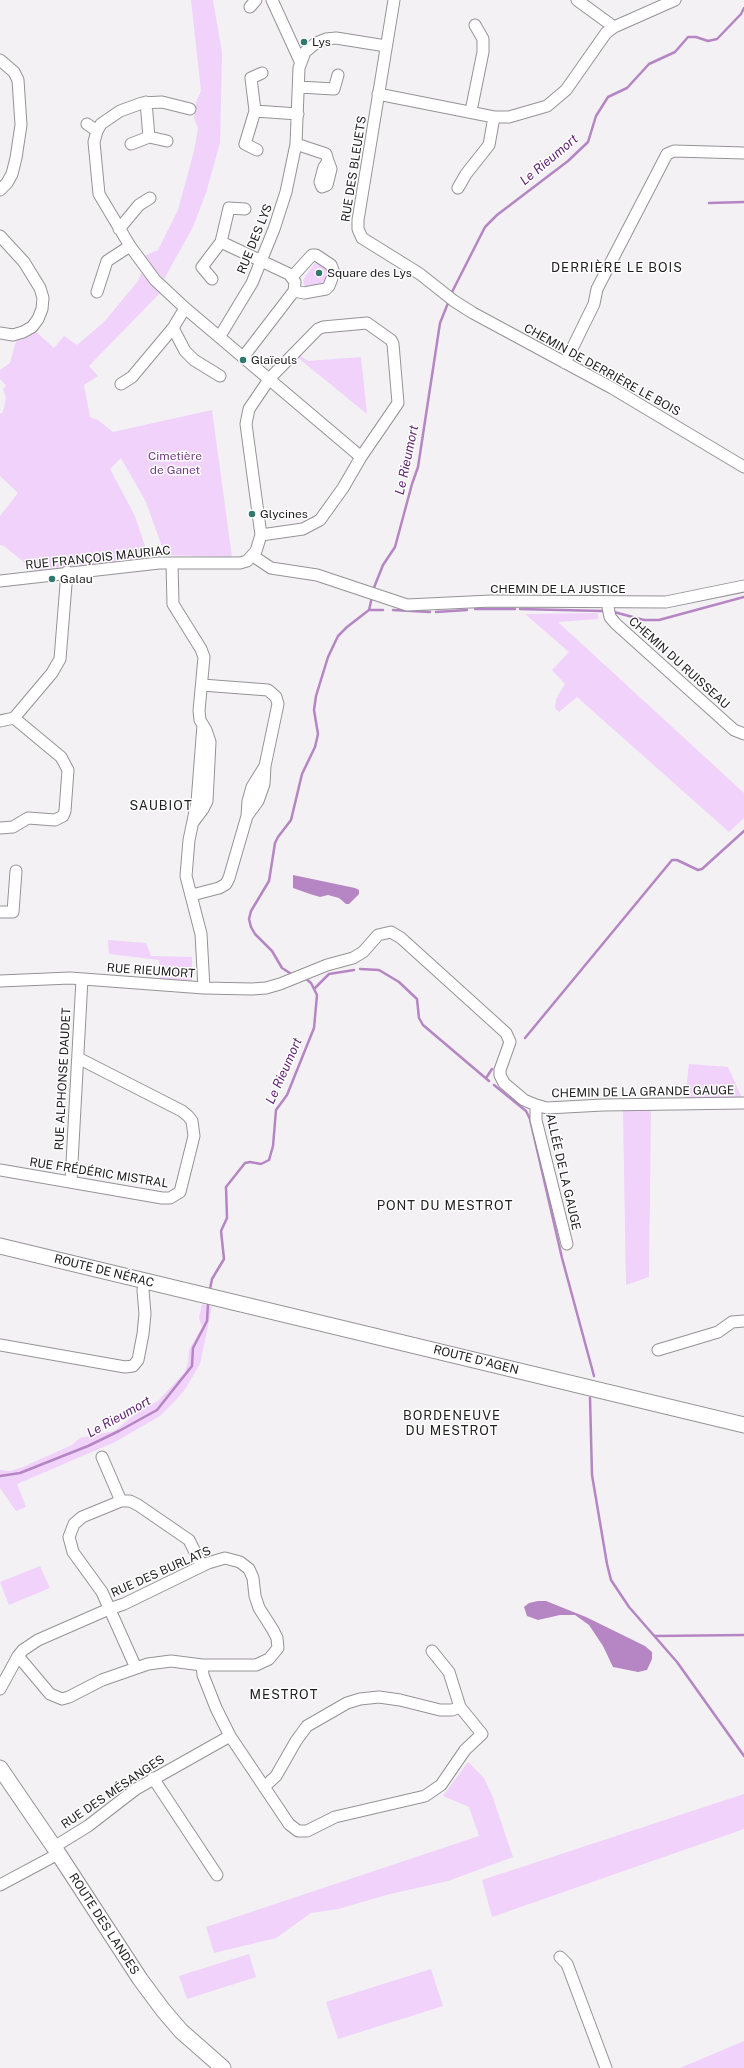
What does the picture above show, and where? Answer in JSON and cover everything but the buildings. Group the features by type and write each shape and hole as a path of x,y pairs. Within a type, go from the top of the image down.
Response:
{"main road":[{"name":"ROUTE DE NÉRAC","path":"0,1246 208,1296"},
{"name":"ROUTE D'AGEN","path":"208,1296 744,1425"},
{"name":"ROUTE DES LANDES","path":"0,1768 56,1850 140,1979 163,2010 200,2049 223,2068"}],"street":[{"path":"272,0 300,61"},
{"name":"RUE DES BLEUETS","path":"394,0 378,94 358,229 362,238 368,243 420,274 447,296"},
{"path":"577,0 614,27"},
{"path":"378,94 471,111 494,117 509,117 547,106 566,90 599,40 614,27 675,0"},
{"path":"471,111 483,52 483,39 475,25"},
{"path":"300,61 309,48 326,39 336,38 386,46"},
{"path":"0,60 11,68 18,80 21,125 12,174 7,183 0,190"},
{"name":"RUE DES LYS","path":"220,336 252,283 274,229 286,192 296,144 300,61"},
{"path":"257,150 245,144 255,111 251,78 262,73"},
{"path":"299,87 334,89 338,75"},
{"path":"190,109 174,104 146,102 120,111 102,124 97,131 94,152 99,194 130,246 155,280 361,457"},
{"path":"146,102 149,137"},
{"path":"255,111 298,114"},
{"path":"458,188 466,174 489,145 494,117"},
{"path":"87,124 97,131"},
{"path":"132,144 149,137 167,141"},
{"path":"296,144 326,154 328,161"},
{"path":"565,362 594,304 600,283 667,154 674,151 744,153"},
{"path":"119,229 139,204 150,198"},
{"path":"212,279 202,268 221,242 229,208 245,209"},
{"path":"0,236 24,262 40,288 43,298 42,309 38,319 32,327 13,335 0,333"},
{"path":"221,242 292,277 295,282 294,291 244,356"},
{"path":"97,292 107,261 130,246"},
{"path":"292,277 312,255 316,255 331,265 334,273 329,286 326,289 304,293 294,291"},
{"name":"CHEMIN DE DERRIÈRE LE BOIS","path":"447,296 473,313 612,388 744,467"},
{"path":"121,384 132,377 173,328 186,308"},
{"path":"250,558 261,535 246,419 248,409 270,378 318,329 323,327 367,323 391,340 394,344 398,403 361,457 343,488 315,524 303,529 261,535"},
{"path":"173,328 185,351 194,360 220,376"},
{"name":"RUE FRANÇOIS MAURIAC","path":"0,581 67,572 172,562 240,563 250,558"},
{"name":"CHEMIN DE LA JUSTICE","path":"250,558 271,568 317,575 372,594 407,604 425,605 491,601 666,602 744,586"},
{"path":"172,562 172,600 201,649 204,657 198,711 203,725 194,821 189,840 186,876 201,934 204,988"},
{"path":"0,721 14,718 52,673 60,659 67,572"},
{"name":"CHEMIN DU RUISSEAU","path":"607,602 610,617 616,624 734,730 744,734"},
{"path":"192,895 218,888 226,884 229,878 247,816 248,801 252,787 266,766 278,704 276,696 273,692 265,689 202,685"},
{"path":"0,828 13,827 28,818 55,820 63,816 65,811 68,770 66,765 61,757 14,718"},
{"path":"0,912 13,912 16,871"},
{"name":"CHEMIN DE LA GRANDE GAUGE","path":"299,977 327,965 353,958 363,952 378,935 385,932 394,933 506,1033 510,1042 500,1070 500,1075 504,1083 524,1100 536,1106 547,1108 603,1105 744,1104"},
{"name":"RUE RIEUMORT","path":"0,981 82,979 204,988 252,989 266,988 299,977"},
{"name":"RUE ALPHONSE DAUDET","path":"71,1182 82,979"},
{"name":"RUE FRÉDÉRIC MISTRAL","path":"0,1170 170,1198 180,1192 194,1136 192,1121 182,1111 78,1058"},
{"name":"ALLÉE DE LA GAUGE","path":"536,1106 536,1120 567,1244"},
{"path":"0,1345 126,1367 133,1366 138,1360 143,1334 145,1314 143,1290 145,1281"},
{"path":"658,1350 718,1332 732,1322 744,1321"},
{"path":"102,1457 121,1501"},
{"path":"136,1668 98,1585 76,1559 69,1537 71,1529 78,1520 121,1501 130,1501 184,1535 194,1546 202,1566"},
{"name":"RUE DES BURLATS","path":"225,1558 240,1562 249,1569 253,1578 255,1596 259,1608 275,1634 278,1648 269,1659 256,1665 202,1665 171,1661 148,1664 102,1680 69,1697 62,1699 50,1694 18,1656 23,1650 38,1640 109,1609 124,1604 202,1566 225,1558"},
{"path":"202,1665 216,1708 230,1736 290,1824 298,1831 307,1831 335,1817 425,1796 441,1784 465,1750 482,1734 460,1707 449,1672 432,1651"},
{"path":"0,1689 18,1656"},
{"path":"264,1787 276,1776 296,1741 307,1726 347,1703 360,1699 379,1697 400,1700 440,1710 452,1710 460,1707"},
{"name":"RUE DES MÉSANGES","path":"0,1885 56,1850 153,1778 230,1736"},
{"path":"153,1778 217,1875"},
{"path":"560,1957 568,1964 570,1973 606,2068"}],"green space":[{"path":"191,0 213,0 222,52 220,143 206,193 193,227 164,279 144,256 158,250 178,210 194,151 198,129 194,118 196,102 201,91"},
{"name":"Square des Lys","path":"317,260 331,269 327,284 308,288 304,285 303,280"},
{"name":"Cimetière de Ganet","path":"141,273 160,293 89,366 98,376 84,385 90,417 98,420 113,432 212,410 232,557 165,555 146,502 121,458 110,469 135,516 147,552 145,558 36,572 4,546 0,545 0,516 18,493 0,476 0,414 3,412 6,398 3,389 6,386 0,379 0,370 10,363 16,341 28,336 34,330 54,348 64,336 77,345 104,322 138,281"},
{"path":"299,355 308,361 361,357 367,414 297,357"},
{"path":"525,614 598,614 598,619 558,622 744,793 744,818 729,832 577,697 559,712 555,708 556,699 565,684 552,670 569,652"},
{"path":"108,940 146,943 151,956 192,957 192,981 160,979 159,960 109,954"},
{"path":"689,1064 728,1067 742,1098 685,1099"},
{"path":"651,1109 649,1277 626,1285 623,1110"},
{"path":"202,1304 212,1307 200,1364 186,1388 176,1400 160,1416 115,1442 17,1484 26,1507 16,1511 0,1488 0,1470 10,1471 23,1467 72,1445 80,1438 114,1431 142,1409 158,1401 185,1372 189,1350 202,1327 199,1318"},
{"path":"40,1566 50,1588 9,1605 0,1582"},
{"path":"468,1762 484,1778 492,1795 513,1857 448,1881 390,1894 338,1909 311,1913 276,1938 214,1953 206,1927 479,1836 469,1807 443,1796"},
{"path":"744,1794 744,1829 492,1917 482,1880"},
{"path":"249,1954 256,1977 187,1999 179,1976"},
{"path":"431,1969 443,2006 338,2039 326,2002"},
{"path":"744,2041 744,2068 680,2068"}],"shaded area":[{"path":"293,875 355,888 359,890 359,894 349,904 346,904 339,898 328,895 320,897 293,888"},
{"path":"546,1601 586,1617 645,1646 652,1652 652,1659 647,1670 638,1672 613,1667 603,1646 589,1625 575,1615 560,1615 538,1620 527,1616 524,1607 529,1603"}],"waterway":[{"name":"Le Rieumort","path":"451,294 485,227 497,215 568,161 588,142 596,116 608,97 627,88 649,64 675,52 688,37 696,37 708,41 717,39 741,14 744,8"},
{"path":"709,203 744,202"},
{"name":"Le Rieumort","path":"373,590 383,565 395,547 418,467 440,323 448,303"},
{"name":"Le Rieumort","path":"293,975 282,968 272,951 255,934 249,919 251,911 269,881 275,843 291,820 302,774 315,747 318,734 314,710 316,696 328,657 338,636 369,610 372,597"},
{"path":"614,612 644,620 659,620 744,597"},
{"path":"475,609 515,609"},
{"path":"520,609 602,611"},
{"path":"369,610 383,610"},
{"path":"393,610 430,612"},
{"path":"436,612 467,610"},
{"path":"525,1038 672,860 677,860 698,870 702,869 744,831"},
{"path":"360,969 379,970 399,982 417,999 419,1018 423,1025 489,1081"},
{"path":"315,988 329,974 354,970"},
{"name":"Le Rieumort","path":"210,1289 212,1279 224,1259 221,1231 227,1218 226,1187 245,1163 250,1162 261,1164 269,1160 273,1146 276,1110 287,1095 314,1028 317,995 311,983 305,978"},
{"path":"486,1078 492,1069"},
{"path":"494,1085 526,1111 530,1119 562,1258 594,1376"},
{"name":"Le Rieumort","path":"0,1476 20,1473 88,1446 157,1410 192,1366 193,1348 207,1321 208,1304"},
{"path":"590,1398 592,1475 611,1580 629,1607 677,1662 744,1756"},
{"path":"655,1636 744,1635"}],"place":[{"name":"Lys","path":"304,42"},
{"name":"Square des Lys","path":"319,273"},
{"name":"Glaïeuls","path":"243,360"},
{"name":"Glycines","path":"252,514"},
{"name":"Galau","path":"52,579"}],"district":[{"name":"DERRIÈRE LE BOIS","path":"617,268"},
{"name":"SAUBIOT","path":"161,806"},
{"name":"PONT DU MESTROT","path":"445,1206"},
{"name":"BORDENEUVE DU MESTROT","path":"452,1424"},
{"name":"MESTROT","path":"284,1695"}]}
